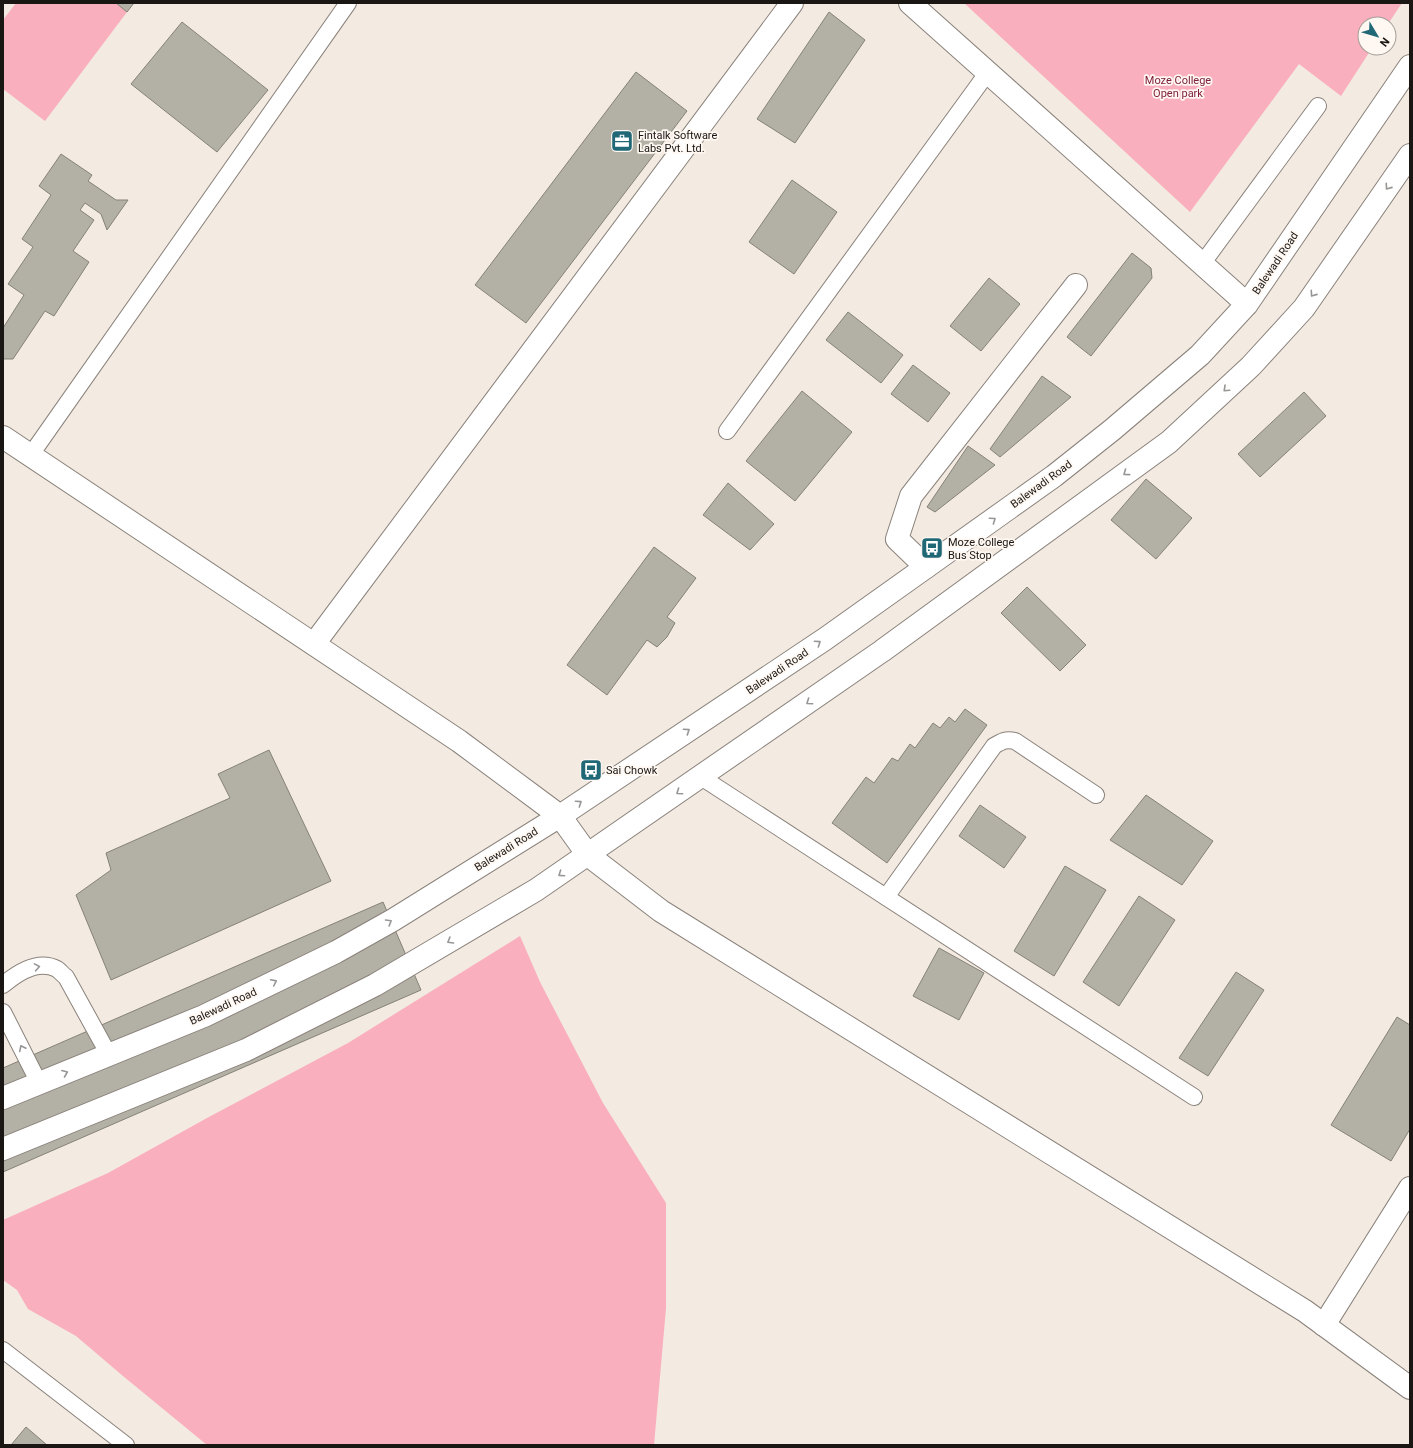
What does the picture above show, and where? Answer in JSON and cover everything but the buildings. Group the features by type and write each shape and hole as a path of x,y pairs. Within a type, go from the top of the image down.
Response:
{"main road":[{"path":"314,644 792,3"},
{"path":"910,3 1247,304"},
{"name":"Balewadi Road","path":"3,1098 204,1016 364,937 560,816 825,639 1054,476 1112,430 1200,355 1247,304 1410,66"},
{"path":"3,1149 246,1050 375,984 536,890 882,651 1169,442 1251,366 1304,308 1408,163"},
{"path":"926,567 897,539 911,496 1076,285"},
{"path":"3,437 459,741 560,816 588,855 661,911 1298,1307 1410,1388"},
{"path":"1324,1325 1410,1188"}],"lane":[{"path":"30,456 348,3"},
{"path":"727,431 988,72"},
{"path":"1202,264 1318,106"},
{"path":"886,897 994,746 1000,742 1008,739 1015,741 1096,795"},
{"path":"700,777 1194,1097"},
{"path":"3,985 14,976 33,967 46,966 57,969 66,977 109,1055"},
{"path":"3,1012 39,1083"},
{"path":"3,1350 126,1445"}],"green space":[{"path":"16,3 116,3 127,12 45,121 3,89 3,20"},
{"name":"Moze College Open park","path":"964,3 1402,3 1393,16 1357,16 1357,56 1367,56 1341,96 1299,64 1190,212"},
{"path":"520,936 540,982 603,1103 666,1203 666,1308 654,1445 207,1445 76,1336 28,1309 17,1290 3,1280 3,1220 108,1173 207,1118 348,1043"}],"place":[{"name":"Fintalk Software Labs Pvt. Ltd.","path":"622,141"},
{"name":"Moze College Bus Stop","path":"932,548"},
{"name":"Sai Chowk","path":"591,770"}]}
